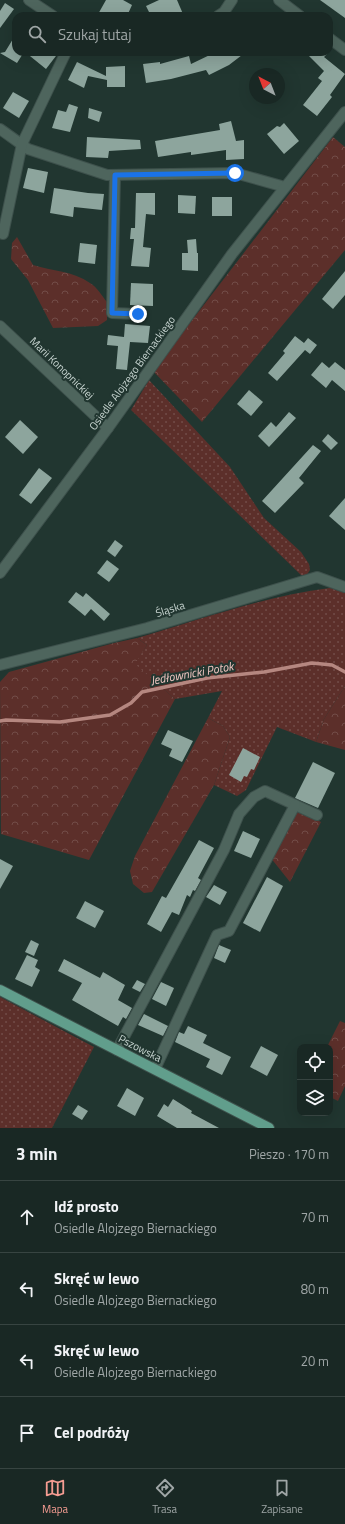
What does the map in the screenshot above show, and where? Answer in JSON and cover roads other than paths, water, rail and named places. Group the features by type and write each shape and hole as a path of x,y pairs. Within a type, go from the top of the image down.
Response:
{"main road":[{"name":"Pszowska","path":"0,990 269,1128"}],"street":[{"path":"29,0 47,12"},
{"path":"224,12 232,0"},
{"path":"279,0 295,12"},
{"path":"333,41 345,50"},
{"path":"3,234 22,144 64,56"},
{"name":"Osiedle Alojzego Biernackiego","path":"0,573 108,428 232,254 345,112"},
{"path":"0,129 28,149 107,175 235,173 285,187"},
{"path":"115,175 112,313 138,314"},
{"name":"Marii Konopnickiej","path":"0,326 108,428"},
{"name":"Śląska","path":"0,665 147,628 317,577 345,587"},
{"path":"117,1050 224,850 239,814 254,797 265,791 317,815"},
{"path":"155,1069 217,935 228,931 295,805"}],"waterway":[{"name":"Jedłownicki Potok","path":"0,721 60,722 110,715 131,703 142,692 207,678 264,672 312,663 332,665 345,672"}]}
